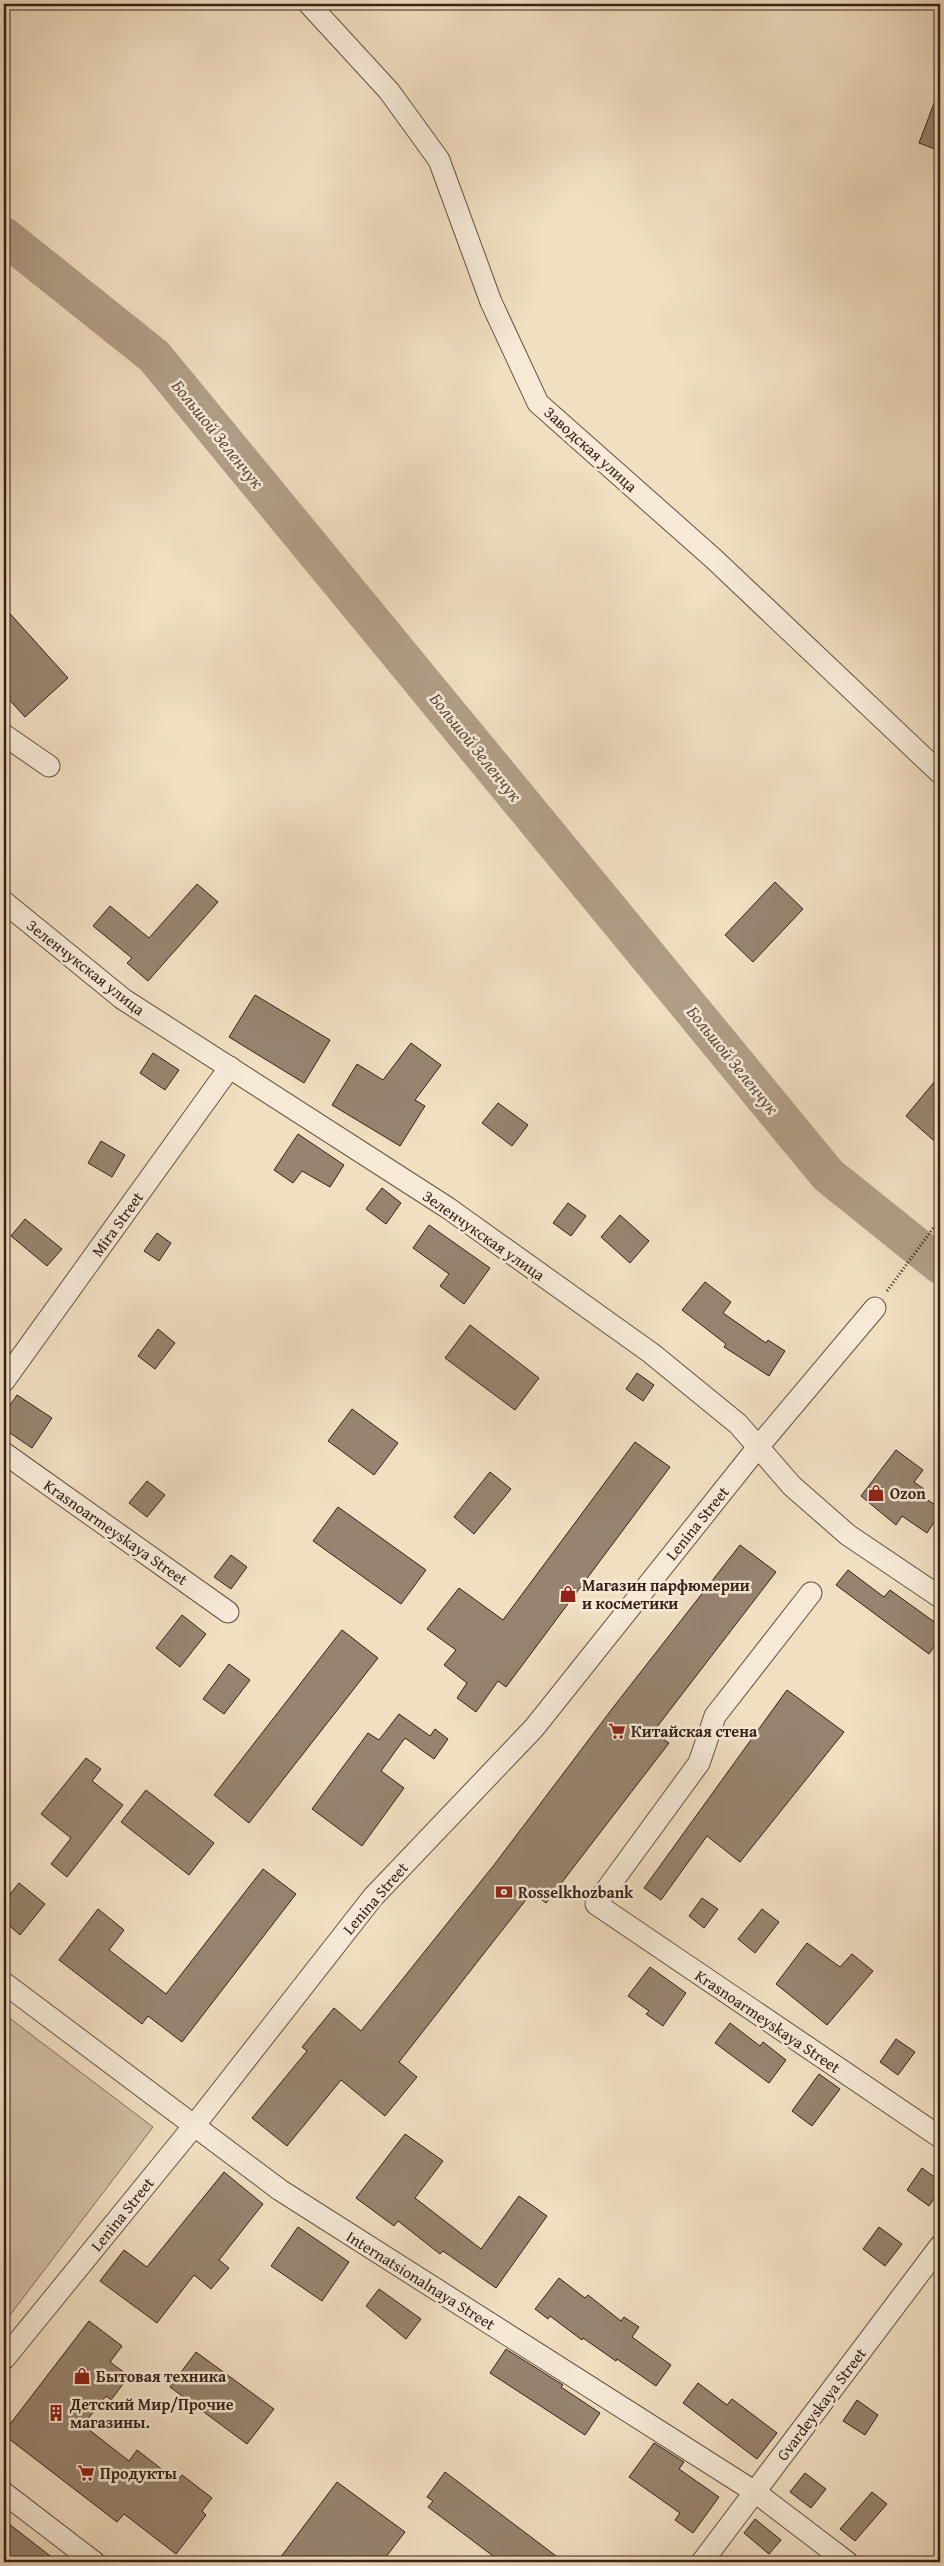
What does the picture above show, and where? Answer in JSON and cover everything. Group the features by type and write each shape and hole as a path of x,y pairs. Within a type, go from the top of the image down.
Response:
{"street":[{"name":"Заводская улица","path":"309,4 389,91 439,160 491,302 538,403 714,558 940,773"},
{"path":"4,735 49,766"},
{"name":"Зеленчукская улица","path":"4,902 123,999 448,1208 643,1347 738,1424 792,1486 848,1535 940,1597"},
{"name":"Mira Street","path":"4,1382 230,1067"},
{"name":"Lenina Street","path":"4,2359 193,2127 373,1896 534,1728 758,1447 875,1308"},
{"name":"Krasnoarmeyskaya Street","path":"4,1453 228,1612"},
{"name":"Krasnoarmeyskaya Street","path":"811,1593 715,1716 699,1763 596,1904 940,2137"},
{"name":"Internatsionalnaya Street","path":"4,1983 193,2127 280,2190 755,2492 847,2562"},
{"name":"Gvardeyskaya Street","path":"702,2562 940,2246"},
{"path":"4,2493 94,2562"}],"path":[{"path":"875,1308 940,1219"}],"shaded area":[{"path":"4,2014 153,2127 4,2323"}],"building":[{"path":"940,90 940,151 919,143"},
{"path":"4,607 68,678 25,717 4,694"},
{"path":"775,882 803,909 753,962 725,935"},
{"path":"197,884 218,902 148,981 127,963 132,958 93,926 110,906 149,938"},
{"path":"255,995 330,1040 304,1083 229,1037"},
{"path":"411,1043 441,1065 415,1100 425,1106 400,1146 332,1105 357,1064 383,1080"},
{"path":"153,1053 179,1070 165,1090 140,1073"},
{"path":"940,1075 940,1146 906,1116"},
{"path":"498,1103 528,1125 512,1146 482,1123"},
{"path":"298,1134 344,1165 330,1187 302,1171 293,1183 274,1170"},
{"path":"101,1141 125,1155 112,1177 88,1163"},
{"path":"382,1188 401,1203 386,1224 366,1209"},
{"path":"568,1203 586,1216 571,1236 553,1223"},
{"path":"620,1215 649,1241 630,1263 601,1237"},
{"path":"25,1219 62,1249 47,1266 11,1236"},
{"path":"429,1225 490,1268 464,1304 440,1286 449,1274 413,1248"},
{"path":"157,1233 171,1243 159,1261 144,1251"},
{"path":"705,1282 731,1302 723,1313 766,1343 768,1340 785,1351 769,1376 724,1347 726,1344 682,1310"},
{"path":"470,1325 539,1378 515,1410 445,1358"},
{"path":"158,1329 175,1343 155,1369 138,1356"},
{"path":"637,1373 654,1385 643,1401 626,1389"},
{"path":"17,1395 52,1418 32,1448 4,1429 4,1414"},
{"path":"352,1409 398,1443 374,1475 328,1441"},
{"path":"635,1442 670,1467 506,1687 498,1681 476,1712 457,1698 467,1683 444,1665 456,1650 427,1629 459,1588 503,1620"},
{"path":"896,1450 923,1470 914,1482 924,1489 920,1495 940,1508 940,1513 927,1533 902,1516 896,1525 861,1496"},
{"path":"490,1472 511,1489 474,1534 454,1517"},
{"path":"147,1481 165,1495 147,1517 129,1503"},
{"path":"338,1507 426,1570 401,1604 313,1541"},
{"path":"740,1545 776,1572 653,1732 669,1743 546,1903 532,1892 399,2062 417,2077 385,2116 341,2080 287,2146 252,2118 307,2051 302,2047 334,2008 361,2031 494,1865 615,1705"},
{"path":"231,1555 247,1567 231,1589 214,1577"},
{"path":"848,1570 884,1597 890,1590 940,1626 940,1638 929,1654 836,1585"},
{"path":"182,1615 206,1634 180,1667 156,1648"},
{"path":"342,1630 378,1658 249,1823 214,1795"},
{"path":"229,1664 250,1680 224,1714 203,1699"},
{"path":"787,1690 844,1732 740,1862 707,1836 661,1900 644,1888"},
{"path":"399,1714 430,1736 435,1729 448,1739 434,1759 405,1738 381,1771 404,1788 362,1846 312,1809 368,1733 379,1740"},
{"path":"86,1758 101,1769 92,1781 123,1805 67,1877 51,1864 71,1838 41,1814"},
{"path":"146,1790 214,1843 189,1875 121,1822"},
{"path":"263,1869 296,1894 182,2042 148,2016 142,2024 59,1960 98,1909 124,1930 109,1950 166,1994"},
{"path":"19,1883 45,1904 20,1935 4,1921 4,1902"},
{"path":"702,1898 718,1909 704,1928 689,1916"},
{"path":"762,1909 779,1922 755,1953 738,1939"},
{"path":"807,1943 840,1967 852,1954 873,1971 827,2025 776,1984"},
{"path":"650,1967 686,1993 663,2026 646,2014 649,2011 628,1996"},
{"path":"730,2023 760,2046 763,2042 786,2060 769,2083 715,2043"},
{"path":"896,2039 915,2052 898,2075 880,2062"},
{"path":"819,2074 840,2089 812,2126 792,2111"},
{"path":"405,2134 443,2161 415,2198 481,2249 519,2196 547,2216 496,2288 443,2251 440,2254 398,2221 394,2226 356,2198"},
{"path":"922,2168 940,2181 940,2189 929,2206 907,2190"},
{"path":"224,2172 263,2204 219,2260 229,2268 211,2289 194,2275 157,2323 100,2281 124,2250 147,2267"},
{"path":"298,2227 349,2262 322,2301 271,2266"},
{"path":"879,2227 902,2244 885,2266 863,2249"},
{"path":"559,2278 585,2298 588,2295 621,2321 624,2317 639,2327 632,2337 671,2365 656,2386 617,2359 616,2361 583,2338 582,2340 550,2316 548,2319 535,2309"},
{"path":"379,2289 421,2319 406,2339 366,2306"},
{"name":"Детский Мир/Прочие магазины.","path":"89,2321 122,2346 110,2362 129,2376 111,2400 106,2396 83,2425 129,2461 137,2450 177,2481 182,2475 212,2498 202,2511 206,2515 176,2554 124,2514 117,2522 4,2435 4,2432"},
{"path":"506,2349 563,2385 561,2387 600,2413 585,2435 490,2373"},
{"path":"196,2352 274,2409 247,2444 170,2387"},
{"path":"698,2383 727,2405 732,2399 777,2433 757,2459 683,2403"},
{"path":"857,2400 878,2415 865,2435 843,2421"},
{"path":"654,2443 684,2462 679,2469 719,2497 693,2533 675,2520 680,2513 629,2477"},
{"path":"445,2472 564,2562 501,2562 428,2507 433,2501 427,2497"},
{"path":"805,2473 826,2489 811,2508 790,2492"},
{"path":"337,2482 405,2532 382,2562 277,2562"},
{"path":"872,2492 887,2504 855,2541 840,2529"},
{"path":"755,2519 781,2540 769,2554 744,2533"},
{"path":"4,2520 58,2562 4,2562"}],"waterway":[{"name":"Большой Зеленчук","path":"4,236 154,356 828,1175 940,1265"}],"place":[{"name":"Ozon","path":"876,1493"},
{"name":"Магазин парфюмерии и косметики","path":"568,1594"},
{"name":"Китайская стена","path":"617,1731"},
{"name":"Rosselkhozbank","path":"504,1892"},
{"name":"Бытовая техника","path":"82,2376"},
{"name":"Детский Мир/Прочие магазины.","path":"56,2413"},
{"name":"Продукты","path":"86,2473"}]}
